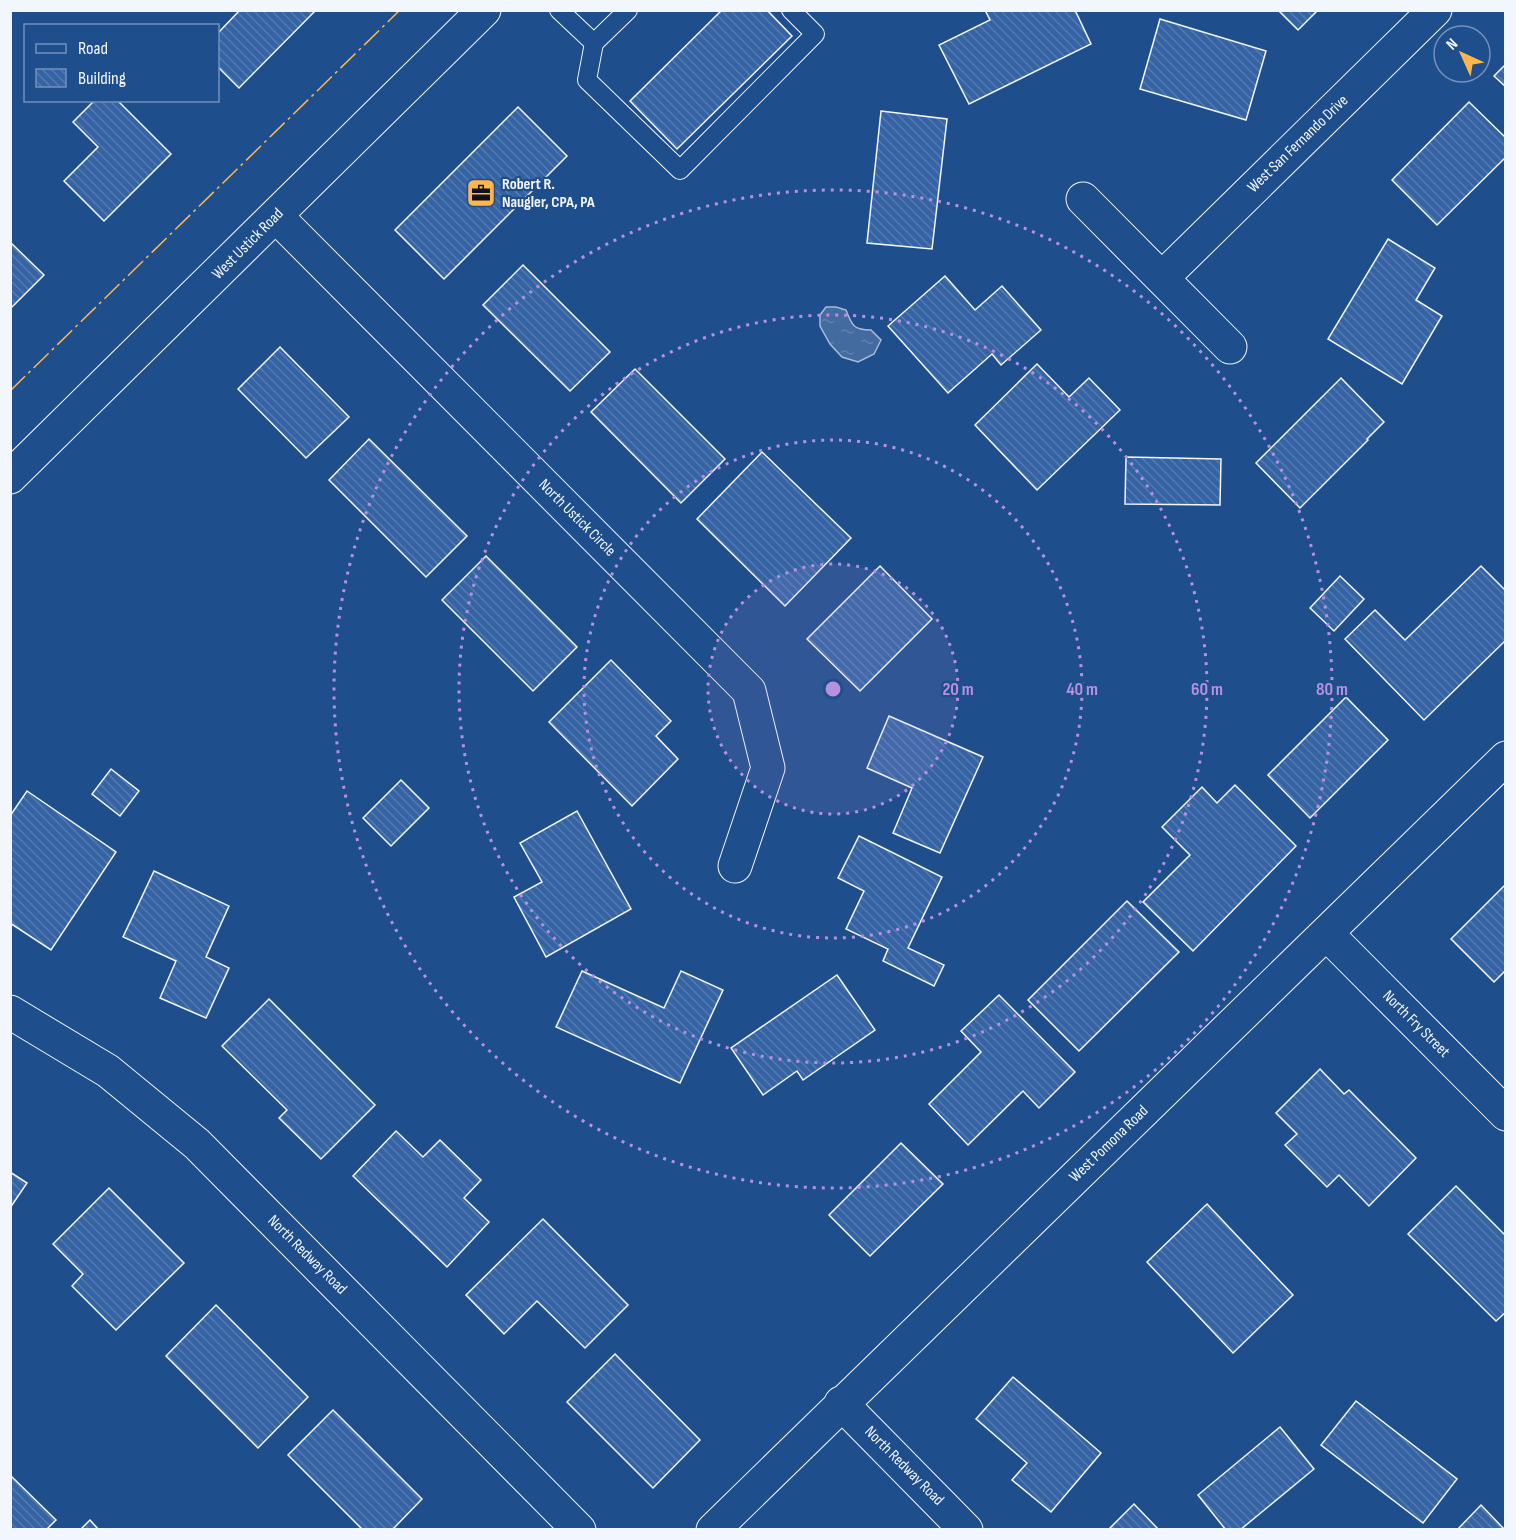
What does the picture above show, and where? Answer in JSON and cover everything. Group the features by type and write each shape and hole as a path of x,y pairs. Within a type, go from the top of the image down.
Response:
{"street":[{"name":"West Ustick Road","path":"10,477 484,10"},
{"name":"West San Fernando Drive","path":"1162,278 1435,10"},
{"path":"1083,199 1230,347"},
{"name":"North Ustick Circle","path":"276,216 749,691 768,768 735,866"},
{"name":"West Pomona Road","path":"713,1530 1506,758"},
{"name":"North Fry Street","path":"1327,934 1506,1114"},
{"name":"North Redway Road","path":"10,1012 108,1071 197,1143 579,1530"},
{"name":"North Redway Road","path":"841,1403 966,1530"}],"lane":[{"path":"559,10 594,43"},
{"path":"628,10 594,43 588,80 680,170 815,34 791,10"}],"water":[{"path":"826,307 846,310 854,326 871,330 881,340 874,354 858,362 842,357 830,344 820,326 820,315"}],"building":[{"path":"240,10 316,10 239,88 219,68 219,32"},
{"path":"722,10 767,10 792,36 677,149 630,101"},
{"path":"985,10 1075,10 1091,44 969,104 939,45 990,20"},
{"path":"1278,10 1318,10 1298,30"},
{"path":"1160,19 1266,51 1246,120 1140,89"},
{"path":"1506,64 1506,87 1494,76"},
{"path":"93,102 119,102 171,154 104,221 64,181 98,147 73,122"},
{"path":"1469,102 1506,138 1506,157 1437,225 1392,180"},
{"name":"Robert R. Naugler, CPA, PA","path":"518,107 567,156 444,279 395,230"},
{"path":"881,111 947,119 932,249 867,243"},
{"path":"1388,239 1435,268 1416,300 1442,316 1402,384 1328,339"},
{"path":"10,242 44,275 10,309"},
{"path":"523,265 610,352 570,391 483,305"},
{"path":"945,276 975,310 1002,286 1041,330 1001,365 992,354 948,393 888,326"},
{"path":"280,347 349,417 306,458 238,389"},
{"path":"1037,364 1069,397 1089,378 1120,410 1037,490 975,425"},
{"path":"635,369 725,459 681,503 591,412"},
{"path":"1341,378 1384,422 1300,508 1256,463"},
{"path":"369,439 467,536 426,577 329,480"},
{"path":"762,452 851,538 785,606 697,519"},
{"path":"1126,457 1221,459 1220,505 1125,504"},
{"path":"486,556 577,647 533,691 442,600"},
{"path":"880,566 932,619 860,691 807,639"},
{"path":"1481,566 1506,591 1506,640 1424,720 1345,639 1375,610 1405,640"},
{"path":"1340,576 1364,599 1334,631 1310,608"},
{"path":"611,660 671,721 656,736 678,759 632,806 549,722"},
{"path":"1346,697 1388,740 1310,818 1268,775"},
{"path":"889,716 983,757 940,853 893,833 912,788 867,768"},
{"path":"111,769 139,791 120,816 92,794"},
{"path":"401,780 429,808 391,846 363,818"},
{"path":"1235,785 1296,846 1193,951 1143,902 1190,855 1162,827 1202,787 1217,803"},
{"path":"27,791 116,852 51,950 10,923 10,816"},
{"path":"577,811 631,909 546,957 514,897 542,882 520,843"},
{"path":"859,836 942,877 908,948 944,965 934,986 883,961 888,949 846,929 864,891 838,878"},
{"path":"154,871 229,906 206,957 229,968 206,1018 160,998 176,961 123,937"},
{"path":"1506,884 1506,970 1494,982 1451,939"},
{"path":"1127,901 1179,952 1079,1051 1028,1000"},
{"path":"582,971 664,1008 681,971 723,990 680,1083 556,1027"},
{"path":"837,975 875,1030 803,1080 797,1071 763,1095 731,1048"},
{"path":"999,995 1075,1072 1039,1108 1023,1091 968,1145 929,1104 981,1052 961,1031"},
{"path":"269,999 375,1105 321,1159 279,1118 287,1110 222,1046"},
{"path":"1320,1069 1344,1094 1349,1090 1416,1158 1369,1206 1339,1175 1327,1187 1285,1145 1297,1134 1276,1113"},
{"path":"396,1131 423,1157 440,1140 481,1180 464,1198 489,1222 447,1267 353,1176"},
{"path":"901,1143 943,1184 870,1256 829,1215"},
{"path":"10,1172 27,1183 10,1208"},
{"path":"1456,1186 1506,1236 1506,1312 1496,1321 1408,1234"},
{"path":"109,1188 184,1263 116,1330 72,1286 83,1274 53,1244"},
{"path":"1207,1204 1293,1295 1233,1353 1147,1262"},
{"path":"543,1219 628,1305 585,1348 537,1301 504,1334 466,1295"},
{"path":"216,1305 308,1397 258,1448 166,1356"},
{"path":"615,1354 700,1440 653,1488 567,1402"},
{"path":"1013,1377 1101,1453 1051,1512 1012,1480 1027,1463 976,1419"},
{"path":"1356,1401 1457,1479 1423,1523 1321,1445"},
{"path":"333,1410 422,1499 392,1530 363,1530 288,1455"},
{"path":"1280,1427 1314,1469 1240,1530 1226,1530 1198,1495"},
{"path":"10,1475 56,1520 46,1530 10,1530"},
{"path":"1134,1504 1159,1530 1108,1530"},
{"path":"1481,1505 1505,1530 1457,1530"},
{"path":"90,1520 99,1530 80,1530"}],"power":[{"path":"10,391 400,10"}],"place":[{"name":"Robert R. Naugler, CPA, PA","path":"481,193"}]}
